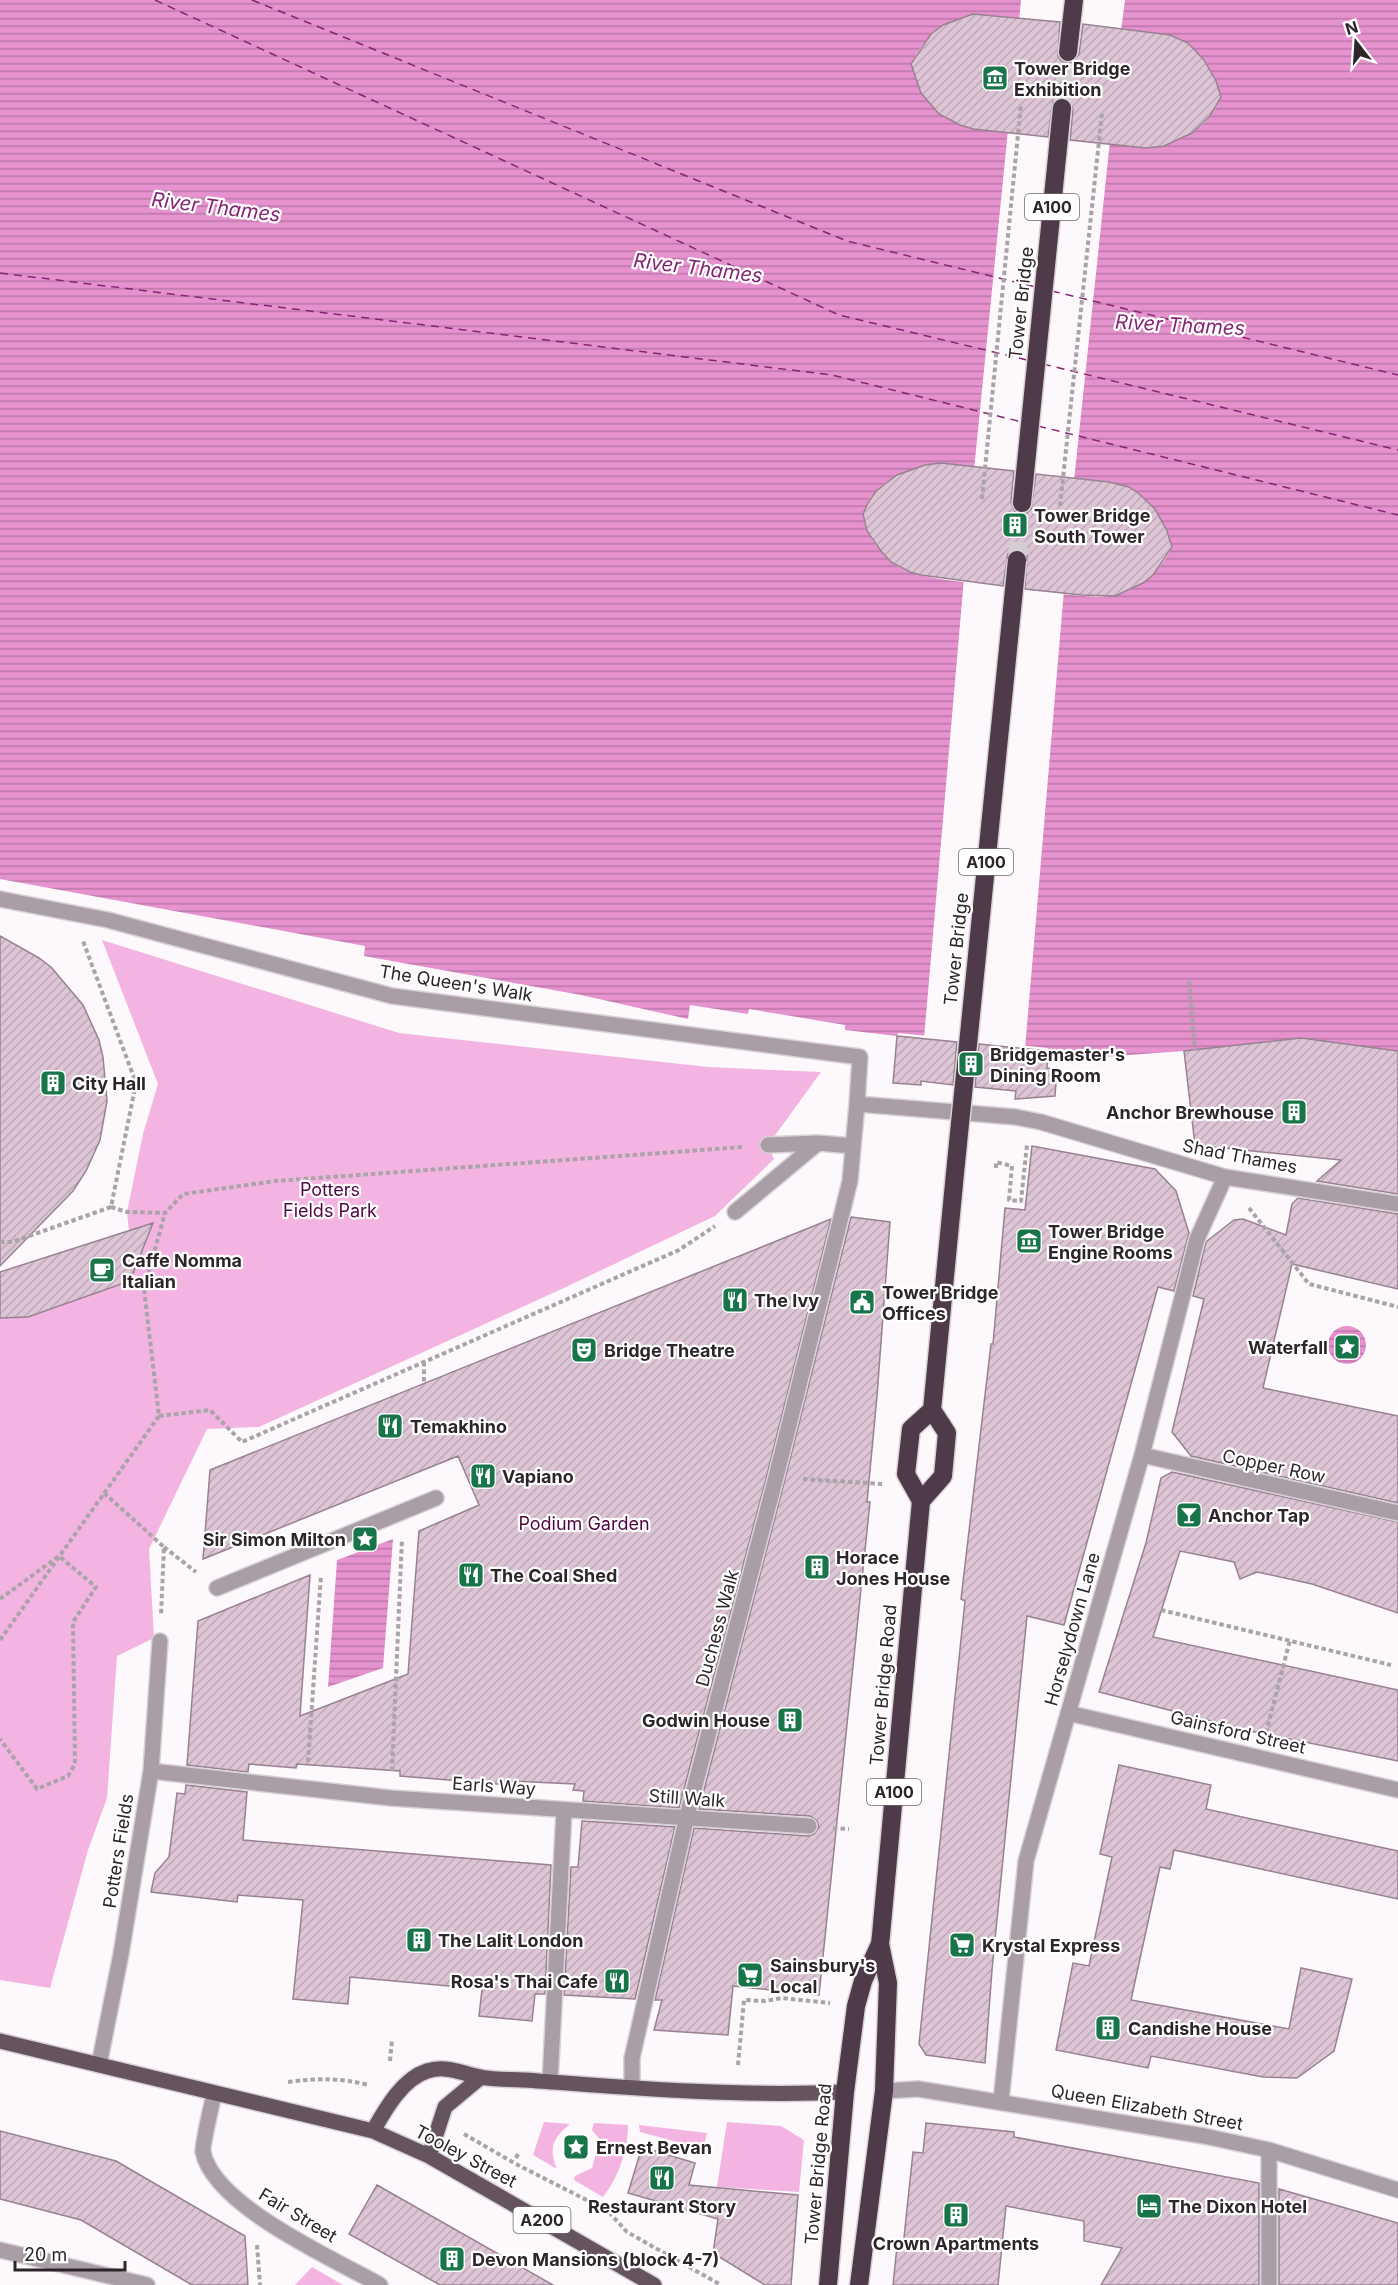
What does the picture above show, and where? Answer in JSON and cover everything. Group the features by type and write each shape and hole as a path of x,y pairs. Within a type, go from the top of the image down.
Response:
{"highway":[{"path":"1068,52 1074,0"},
{"name":"Tower Bridge","path":"1022,503 1062,108"},
{"name":"Tower Bridge","path":"932,1410 1017,560"},
{"path":"932,1410 947,1433 943,1476 921,1501 906,1474 911,1430 932,1410"},
{"name":"Tower Bridge Road","path":"859,2285 884,2091 888,1983 880,1944 921,1501"},
{"name":"Tower Bridge Road","path":"828,2285 845,2092 856,2006 863,1981 880,1944"}],"main road":[{"name":"Tooley Street","path":"0,2041 373,2131 429,2156 654,2285"},
{"path":"373,2131 394,2096 425,2071 448,2067 481,2077 550,2082 764,2094 845,2092"},
{"path":"429,2156 445,2107 481,2077"}],"street":[{"name":"The Queen's Walk","path":"0,899 108,920 392,996 860,1057 857,1104"},
{"name":"Duchess Walk","path":"632,2086 632,2058 687,1816 790,1423 850,1181 857,1104"},
{"name":"Shad Thames","path":"857,1104 1016,1117 1041,1122 1225,1177 1398,1204"},
{"path":"735,1212 818,1143"},
{"path":"768,1145 818,1143 854,1146"},
{"name":"Horselydown Lane","path":"1001,2101 1026,1861 1143,1455 1197,1239 1225,1177"},
{"name":"Copper Row","path":"1143,1455 1398,1513"},
{"path":"217,1588 436,1498"},
{"name":"Potters Fields","path":"99,2065 121,1954 151,1771 160,1641"},
{"name":"Gainsford Street","path":"1068,1713 1398,1790"},
{"name":"Earls Way","path":"151,1771 391,1797 564,1811"},
{"path":"550,2082 564,1811"},
{"name":"Still Walk","path":"564,1811 687,1816 808,1826"},
{"name":"Queen Elizabeth Street","path":"884,2091 918,2089 1204,2136 1269,2150 1398,2190"},
{"name":"Fair Street","path":"214,2094 202,2151 217,2182 254,2215 381,2285"},
{"path":"1269,2150 1269,2285"},
{"path":"0,2250 147,2285"}],"path":[{"path":"982,499 1021,104"},
{"path":"1060,506 1102,113"},
{"path":"73,913 136,1083 111,1207"},
{"path":"1189,981 1195,1050"},
{"path":"0,1641 159,1416 144,1288 165,1213 183,1194 276,1181 768,1145"},
{"path":"996,1168 996,1162 1012,1166 1009,1200 1021,1201 1027,1149"},
{"path":"1225,1177 1309,1284 1398,1306"},
{"path":"0,1242 12,1242 111,1207 127,1212 165,1213"},
{"path":"159,1416 210,1410 242,1442 679,1250 735,1212"},
{"path":"424,1362 424,1384"},
{"path":"794,1479 871,1484"},
{"path":"104,1493 164,1547 217,1588"},
{"path":"391,1797 404,1511"},
{"path":"306,1788 323,1544"},
{"path":"160,1641 164,1547"},
{"path":"0,1599 59,1556"},
{"path":"0,1739 37,1789 68,1776 75,1764 73,1622 96,1587 59,1556"},
{"path":"1161,1610 1391,1665"},
{"path":"1260,1757 1290,1640"},
{"path":"837,1829 849,1829"},
{"path":"738,2065 744,2000 765,2001 782,1998 815,2002"},
{"path":"390,2063 392,2040"},
{"path":"244,2100 269,2085 312,2079 345,2079 377,2088"},
{"name":"Tooley Street","path":"470,2137 514,2163 608,2211 627,2232 721,2285"}],"green space":[{"name":"Potters Fields Park","path":"102,940 399,1033 708,1067 821,1072 768,1145 774,1159 715,1216 566,1287 259,1427 207,1429 149,1549 154,1638 117,1656 107,1798 88,1850 50,1988 0,1980 0,1318 28,1317 130,1281 153,1224 129,1231 127,1212 143,1134 158,1084"},
{"path":"544,2122 570,2124 554,2144 553,2155 557,2169 533,2155"},
{"path":"727,2122 781,2126 804,2140 799,2192 717,2187"},
{"path":"594,2123 628,2125 621,2163 603,2197 574,2180 575,2176 592,2168 600,2140 592,2130"},
{"path":"639,2125 707,2133 703,2149 640,2132"},
{"path":"312,2267 343,2285 295,2285"}],"water":[{"name":"River Thames","path":"0,0 1398,0 1398,1051 1301,1038 1184,1051 1047,1061 1048,1048 845,1030 845,1025 749,1009 748,1014 690,1005 688,1019 581,995 364,956 365,946 0,879","holes":["973,14 1170,35 1189,45 1203,59 1209,67 1221,97 1215,109 1200,127 1181,139 1146,148 973,129 949,119 932,106 920,88 911,64 929,37 936,31 952,21","941,463 1122,485 1133,490 1150,504 1163,523 1172,547 1156,571 1142,583 1115,595 1077,596 952,581 909,572 886,557 866,528 865,513 869,499 893,478 908,471"]},
{"name":"Waterfall","path":"1347,1326 1361,1331 1366,1345 1361,1359 1347,1364 1333,1359 1328,1345 1333,1331"},
{"path":"393,1539 383,1668 328,1687 337,1560"}],"pier":[{"path":"1021,0 1125,0 1121,31 1019,21"},
{"path":"1008,130 1110,141 1074,481 974,470"},
{"path":"964,578 1064,590 1025,1049 924,1038"}],"building":[{"path":"973,14 1060,22 1058,56 1061,61 1067,63 1073,62 1079,54 1083,24 1170,35 1188,43 1204,60 1216,81 1221,97 1210,116 1192,133 1164,146 1146,148 1070,140 1073,109 1069,99 1064,97 1053,102 1048,137 973,129 960,125 939,114 921,93 911,64 931,34 943,25"},
{"name":"Tower Bridge South Tower","path":"941,463 1014,471 1011,502 1015,512 1020,514 1027,513 1031,509 1036,474 1109,482 1129,487 1155,509 1167,531 1172,547 1153,575 1143,583 1115,596 1025,589 1027,556 1019,549 1008,554 1003,586 910,572 891,562 881,551 867,531 863,514 876,491 897,475 925,465"},
{"name":"City Hall","path":"0,936 51,967 83,1005 99,1040 107,1101 100,1140 86,1171 73,1191 0,1266"},
{"path":"897,1036 957,1042 953,1085 921,1081 921,1085 893,1083"},
{"name":"Anchor Brewhouse","path":"1301,1038 1398,1051 1398,1194 1317,1181 1341,1160 1195,1145 1184,1051"},
{"path":"979,1044 1048,1051 1047,1068 1057,1069 1055,1096 1015,1099 1016,1091 975,1087"},
{"path":"1032,1146 1155,1169 1176,1191 1189,1233 1174,1291 1158,1287 1064,1625 1027,1616 985,2063 926,2055 919,2044 965,1601 961,1599 991,1344 993,1344 1005,1208 1025,1210"},
{"path":"1298,1198 1398,1214 1398,1289 1292,1264 1263,1388 1398,1416 1398,1503 1191,1456 1172,1432 1204,1299 1193,1296 1206,1242 1234,1220 1243,1219 1286,1235 1292,1204"},
{"path":"851,1217 890,1222 867,1502 870,1502 819,1995 733,1986 728,2035 654,2030 662,2000 655,2000 694,1828 808,1836 814,1834 819,1827 817,1821 810,1816 699,1809"},
{"path":"831,1219 767,1475 679,1808 583,1801 584,1791 573,1790 575,1784 510,1781 509,1785 400,1776 400,1771 297,1764 296,1768 249,1764 248,1772 187,1765 198,1621 310,1575 300,1716 408,1674 419,1531 479,1505 458,1456 203,1559 210,1470"},
{"path":"153,1223 130,1281 28,1317 0,1318 0,1272"},
{"path":"1172,1472 1398,1522 1398,1613 1312,1584 1257,1572 1240,1579 1234,1562 1180,1551 1153,1637 1398,1690 1398,1761 1250,1731 1099,1692 1146,1543 1161,1478"},
{"path":"1119,1765 1211,1785 1206,1809 1398,1851 1398,1899 1174,1850 1170,1869 1160,1867 1131,2000 1289,2029 1301,1968 1352,1979 1334,2051 1297,2078 1263,2077 1151,2056 1148,2068 1056,2050 1073,1963 1089,1966 1112,1857 1100,1854"},
{"name":"The Lalit London","path":"186,1785 247,1792 243,1840 551,1865 545,1994 535,1994 532,2021 479,2016 482,1989 350,1977 348,2004 293,1999 303,1900 238,1895 237,1902 151,1892 155,1873 169,1857 177,1793 185,1794"},
{"path":"582,1821 675,1827 635,1999 564,1995 571,1867 578,1867"},
{"path":"926,2123 1014,2132 1014,2137 1259,2183 1259,2285 1101,2285 1122,2248 1084,2241 1084,2221 1006,2206 998,2285 893,2285 897,2246 903,2247 913,2152 923,2153"},
{"path":"0,2131 116,2161 245,2236 248,2285 192,2285 81,2220 0,2199"},
{"path":"642,2147 695,2163 689,2185 798,2195 791,2285 765,2285 713,2253 718,2219 628,2193"},
{"name":"Devon Mansions (block 4-7)","path":"377,2185 553,2285 440,2285 349,2234"},
{"path":"1279,2189 1398,2223 1398,2285 1279,2285"}],"ferry route":[{"path":"155,0 839,315 1027,360"},
{"path":"252,0 847,241 1036,287"},
{"path":"0,273 832,375 1022,422"},
{"path":"1052,291 1398,375"},
{"path":"1043,364 1398,450"},
{"path":"1038,426 1398,515"}],"tunnel":[{"path":"1062,108 1068,52"},
{"path":"1017,560 1022,503"}],"place":[{"name":"Tower Bridge Exhibition","path":"995,78"},
{"name":"Tower Bridge South Tower","path":"1015,525"},
{"name":"Bridgemaster's Dining Room","path":"971,1064"},
{"name":"City Hall","path":"53,1083"},
{"name":"Anchor Brewhouse","path":"1294,1112"},
{"name":"Tower Bridge Engine Rooms","path":"1029,1241"},
{"name":"Caffe Nomma Italian","path":"102,1270"},
{"name":"The Ivy","path":"735,1300"},
{"name":"Tower Bridge Offices","path":"862,1302"},
{"name":"Waterfall","path":"1347,1347"},
{"name":"Bridge Theatre","path":"584,1350"},
{"name":"Temakhino","path":"390,1426"},
{"name":"Vapiano","path":"483,1476"},
{"name":"Anchor Tap","path":"1189,1515"},
{"name":"Sir Simon Milton","path":"365,1539"},
{"name":"Horace Jones House","path":"817,1567"},
{"name":"The Coal Shed","path":"471,1575"},
{"name":"Godwin House","path":"790,1720"},
{"name":"The Lalit London","path":"419,1940"},
{"name":"Krystal Express","path":"962,1945"},
{"name":"Sainsbury's Local","path":"750,1975"},
{"name":"Rosa's Thai Cafe","path":"617,1981"},
{"name":"Candishe House","path":"1108,2028"},
{"name":"Ernest Bevan","path":"576,2147"},
{"name":"Restaurant Story","path":"662,2178"},
{"name":"The Dixon Hotel","path":"1149,2206"},
{"name":"Crown Apartments","path":"956,2215"},
{"name":"Devon Mansions (block 4-7)","path":"452,2259"}],"park label":[{"name":"Podium Garden","path":"584,1523"}]}
